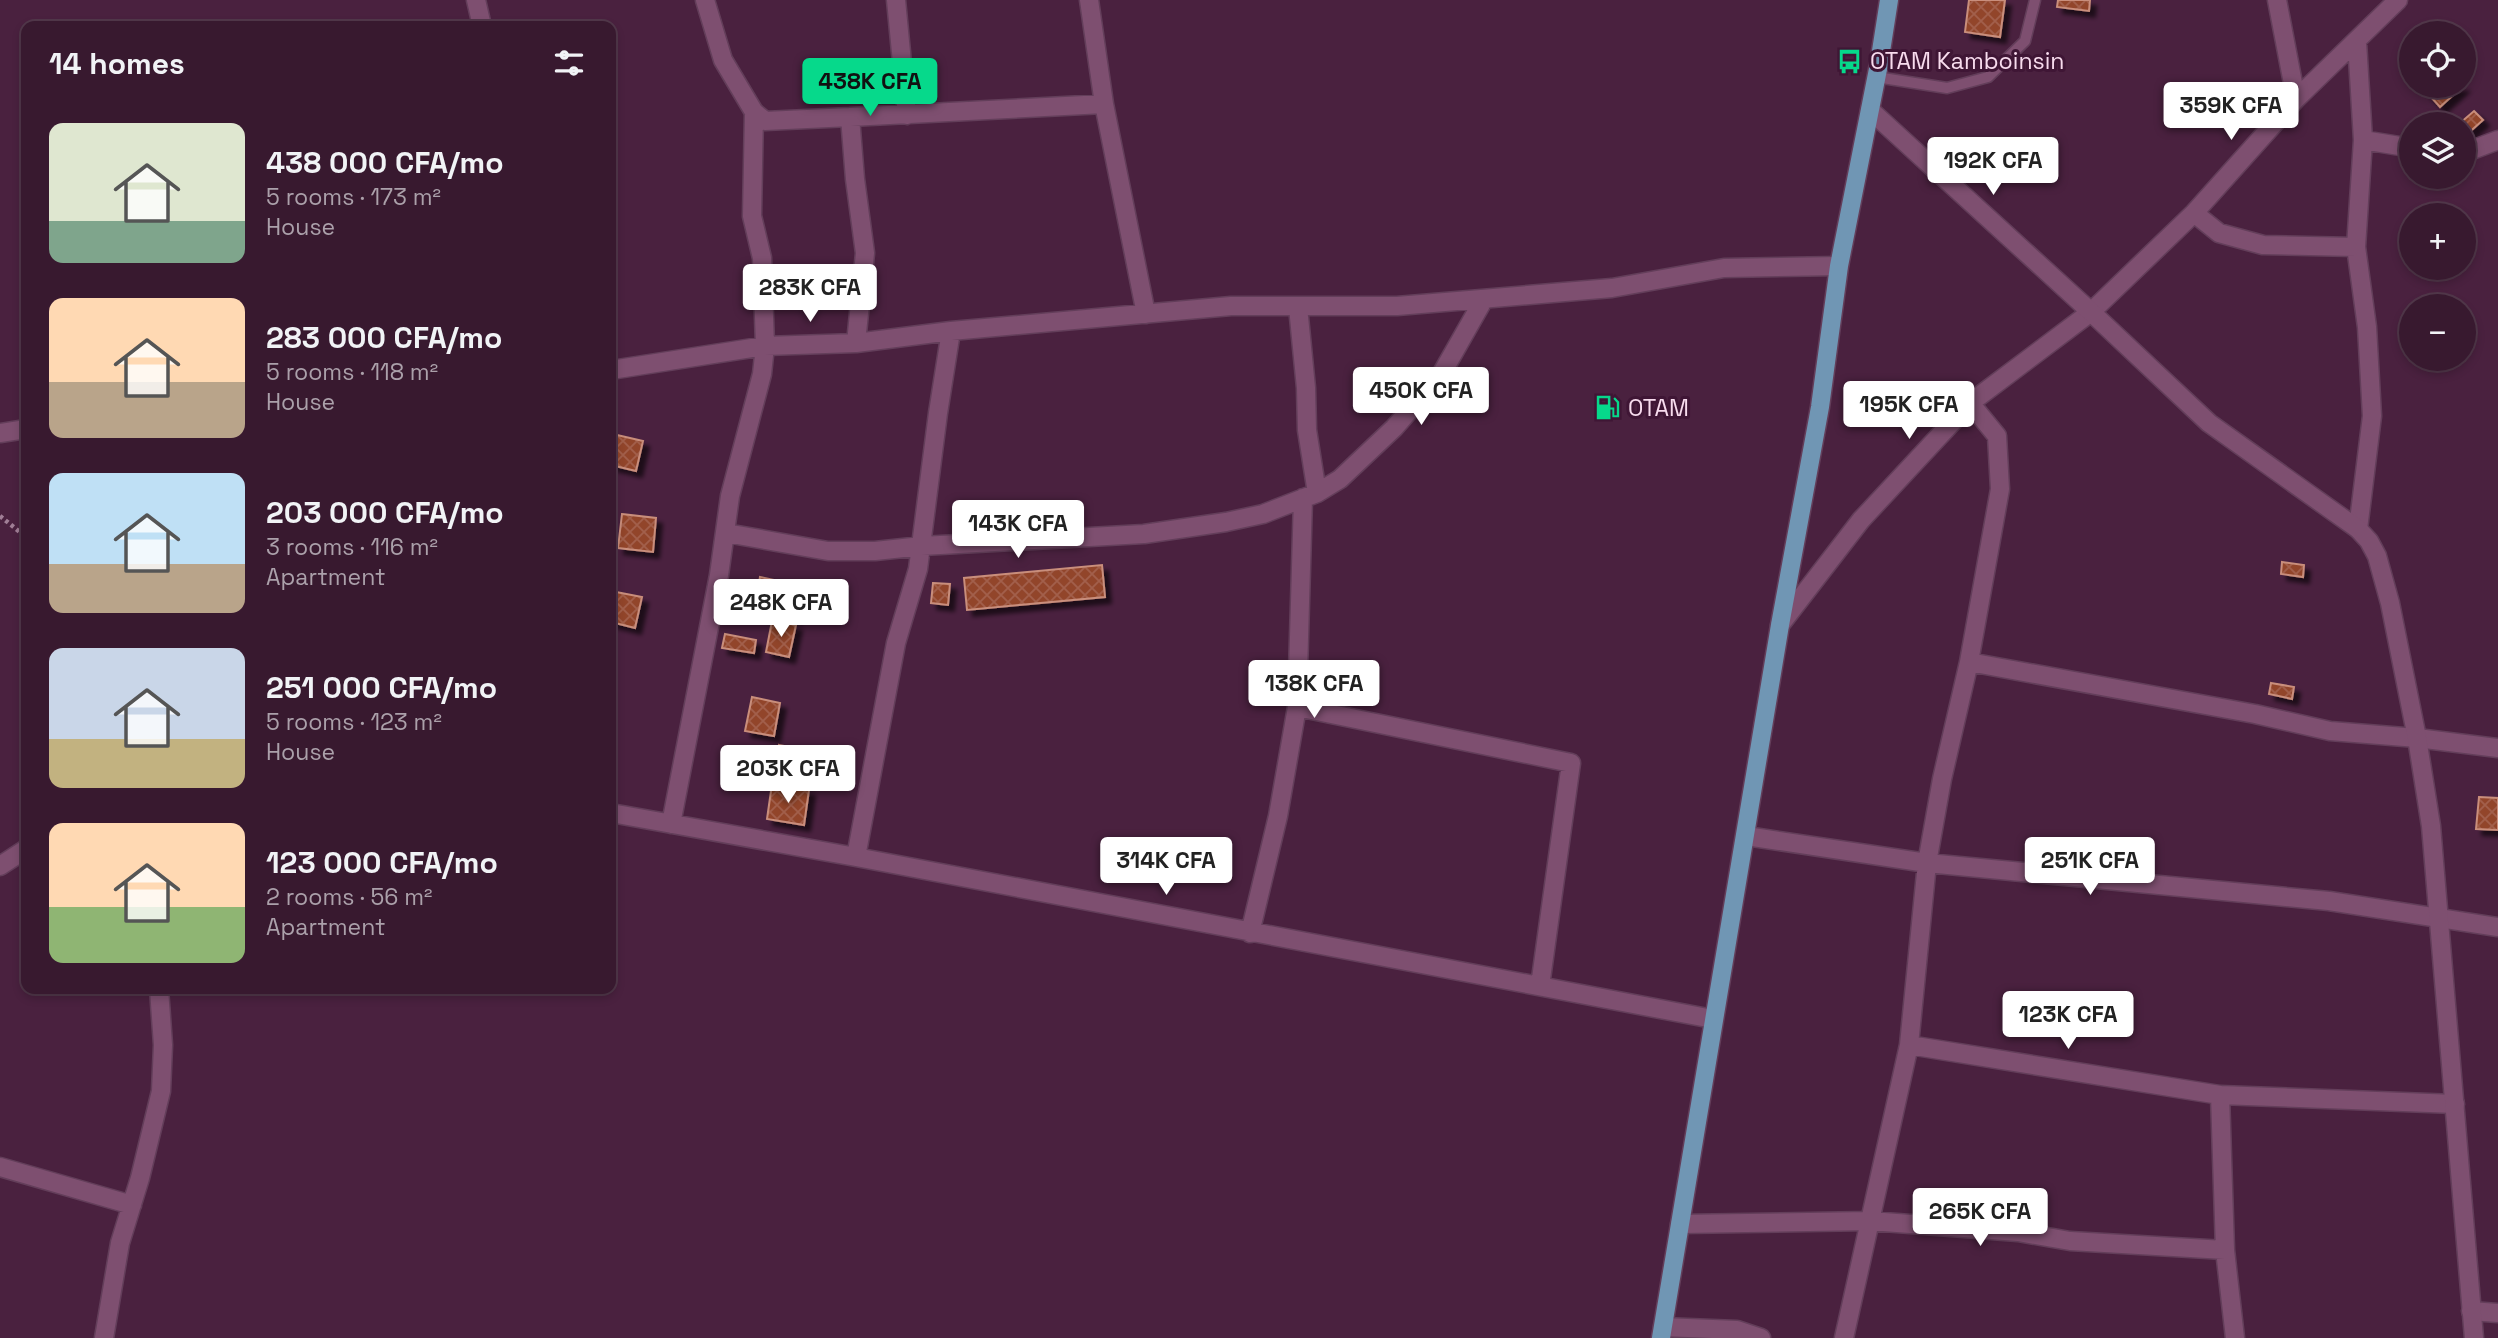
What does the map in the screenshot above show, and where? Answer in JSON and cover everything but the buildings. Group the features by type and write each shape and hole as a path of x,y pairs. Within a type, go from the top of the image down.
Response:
{"main road":[{"path":"1662,1332 1780,625 1820,407 1839,266 1889,0"}],"street":[{"path":"476,0 481,21"},
{"path":"705,0 723,60 754,112 765,121 1104,104"},
{"path":"896,0 907,115"},
{"path":"1089,0 1104,104 1146,314"},
{"path":"2277,0 2296,99"},
{"path":"1780,625 1861,520 1970,403 2091,312 2193,213 2296,99 2398,0"},
{"path":"2357,42 2363,140 2356,247 2367,327 2372,416 2358,530"},
{"path":"1870,110 2209,423 2358,530 2369,541 2377,556 2390,603 2417,738 2431,827 2474,1338"},
{"path":"671,824 726,533 730,496 759,392 765,346 762,258 752,216 754,112"},
{"path":"850,117 865,253 856,343"},
{"path":"2476,148 2497,139"},
{"path":"2363,140 2399,146"},
{"path":"2193,213 2219,233 2263,245 2356,247"},
{"path":"616,369 765,346 856,343 951,331 1231,306 1397,306 1612,288 1724,268 1839,266"},
{"path":"726,533 828,551 875,551 1144,534 1263,514 1310,496 1340,479 1385,436 1442,373 1484,299"},
{"path":"1250,933 1278,816 1297,707 1310,496 1306,388 1298,307"},
{"path":"856,857 896,643 918,569 951,331"},
{"path":"1844,1338 1909,1045 1927,863 1942,779 1969,662 2000,489 1997,436 1970,403"},
{"path":"0,433 21,430"},
{"path":"1969,662 2255,714 2330,731 2498,748"},
{"path":"1297,707 1571,763 1540,986"},
{"path":"616,814 1713,1019"},
{"path":"1746,836 1927,863 2289,897 2498,927"},
{"path":"0,866 21,852"},
{"path":"104,1338 120,1243 140,1178 161,1091 163,1045 159,994"},
{"path":"1909,1045 2220,1095 2455,1104"},
{"path":"2220,1095 2225,1250 2235,1338"},
{"path":"0,1167 132,1205"},
{"path":"1680,1224 1870,1221 2018,1232 2070,1241 2225,1250"},
{"path":"2471,1311 2498,1313"},
{"path":"1662,1332 1737,1330 1761,1338"}],"lane":[{"path":"1876,77 1947,88 1988,78 2025,41 2035,0"}],"path":[{"path":"0,516 21,533"}],"place":[{"name":"OTAM Kamboinsin","path":"1850,61"},
{"name":"OTAM","path":"1608,408"}]}
